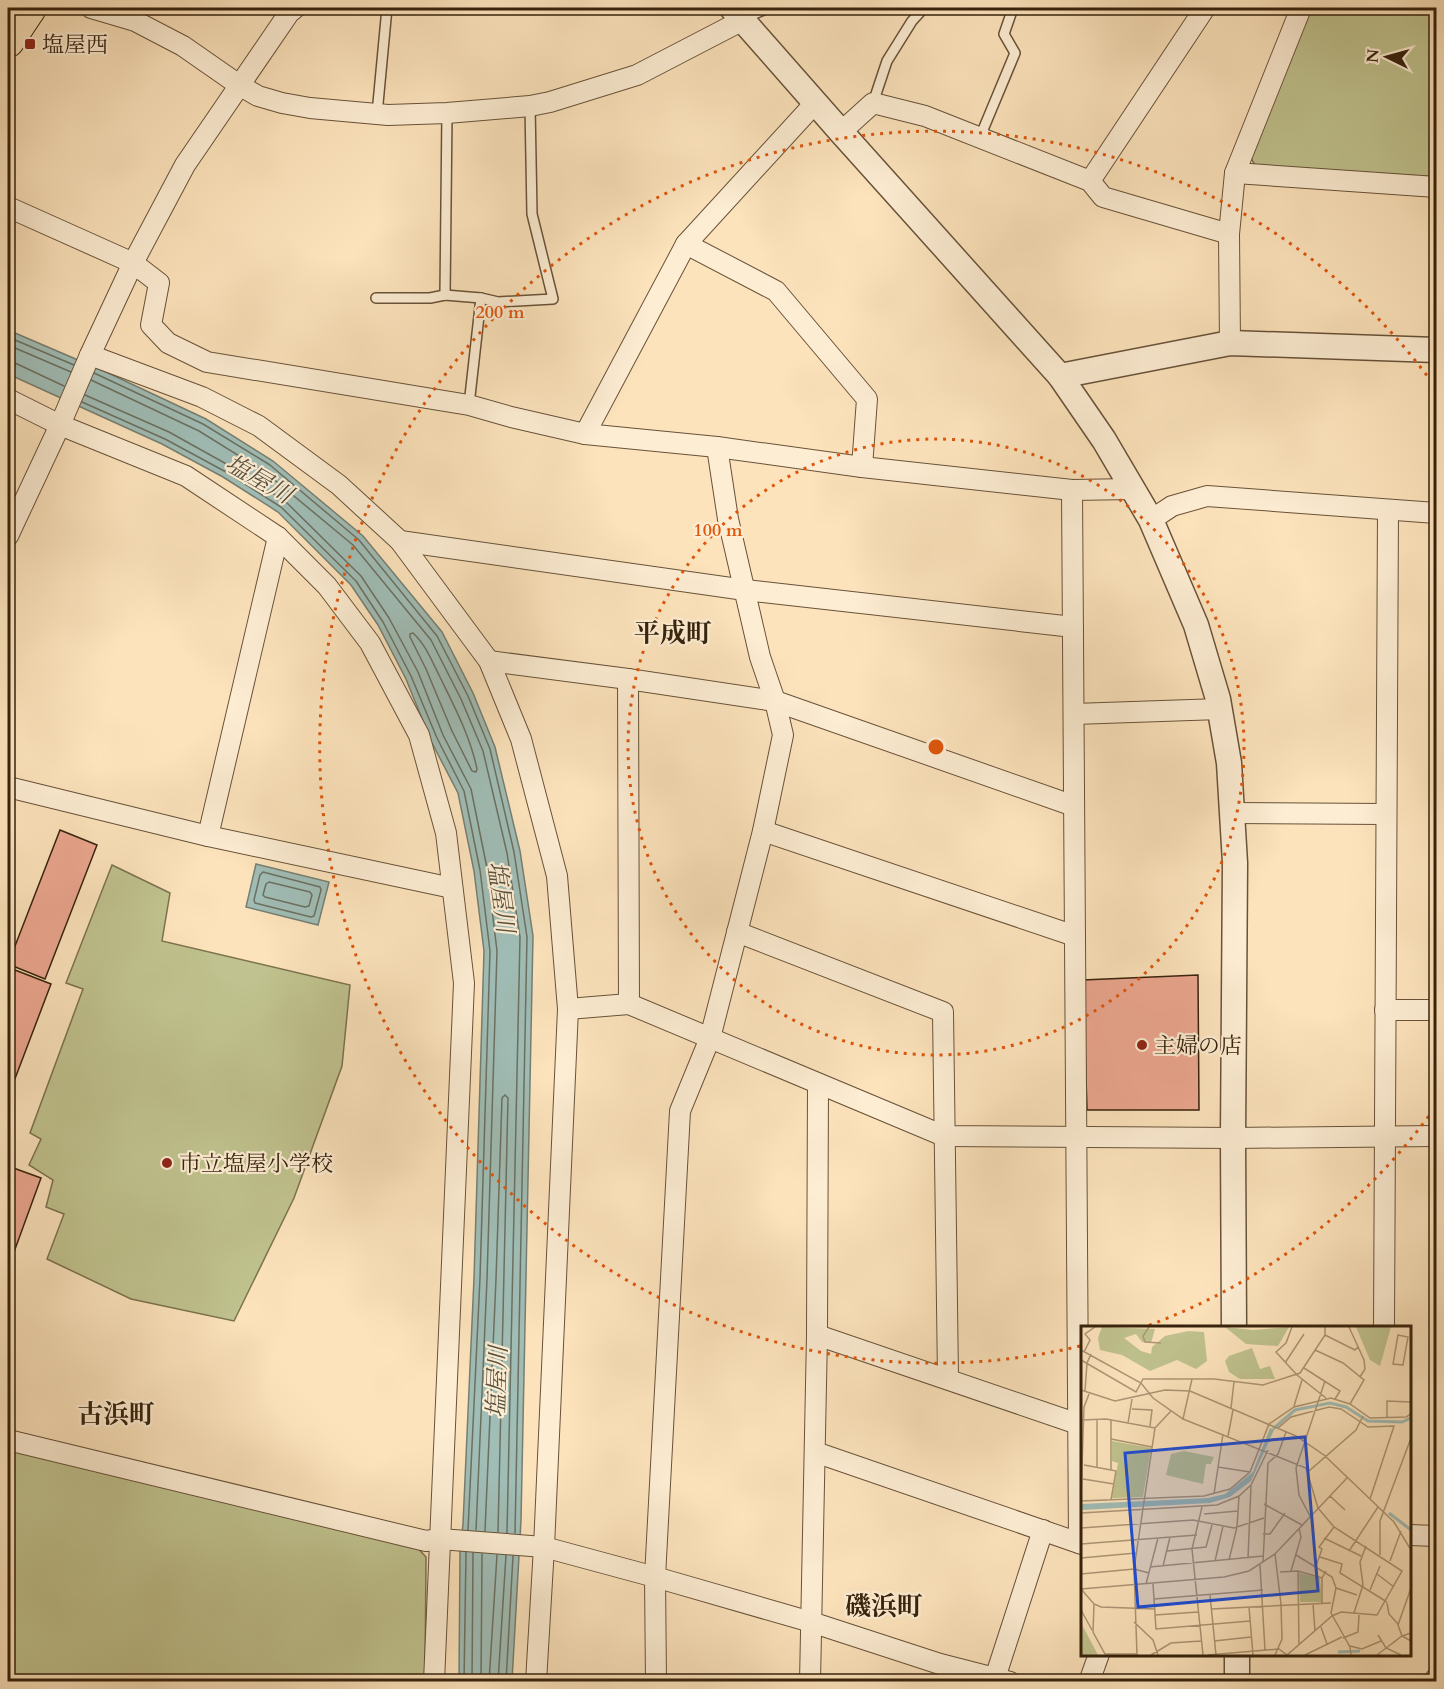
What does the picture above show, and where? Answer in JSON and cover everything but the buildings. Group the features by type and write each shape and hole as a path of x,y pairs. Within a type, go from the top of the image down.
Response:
{"highway":[{"path":"8,41 30,8"}],"street":[{"path":"91,8 135,21 183,46 258,96 310,108 376,114 447,113 530,106 550,102 637,75 737,14 1060,376 1104,440 1151,520 1196,625 1220,709 1229,763 1234,863 1234,1326"},
{"path":"8,536 133,263 185,165 289,13 295,8"},
{"path":"1090,181 1205,8"},
{"path":"1230,343 1228,234 1235,174 1301,8"},
{"path":"585,434 686,244 816,102"},
{"path":"840,132 873,103 925,116 1090,181 1103,197 1228,234"},
{"path":"1235,174 1437,187"},
{"path":"8,207 133,263 159,283 151,325 168,343 207,362 469,405 585,434 717,447 862,467 1072,490 1133,489"},
{"path":"686,244 776,291 867,399 862,467"},
{"path":"1060,376 1230,343 1437,350"},
{"path":"90,355 202,397 259,426 339,486 400,541 489,662 521,739 557,876 567,1010 536,1682"},
{"path":"8,399 60,425 186,476 278,537 327,586 370,644 419,735 446,833 464,983 434,1682"},
{"path":"656,1682 656,1577 680,1111 710,1038 763,831 783,735 775,701 760,657 728,519 717,447"},
{"path":"815,1452 1081,1543 1078,1424 1072,490"},
{"path":"1151,520 1172,506 1207,495 1437,513"},
{"path":"1384,1326 1388,510"},
{"path":"208,836 278,537"},
{"path":"400,541 745,590 1073,627"},
{"path":"489,662 628,679 775,701 1074,806"},
{"path":"628,679 629,1004"},
{"path":"1074,714 1220,709"},
{"path":"8,787 208,836 452,888"},
{"path":"1232,813 1386,814"},
{"path":"763,831 1076,936"},
{"path":"737,932 943,1012 948,1378"},
{"path":"567,1010 629,1004 944,1136 1233,1138 1437,1136"},
{"path":"1385,1010 1437,1010"},
{"path":"810,1682 817,1335 818,1083"},
{"path":"817,1335 1078,1424"},
{"path":"8,1440 426,1541 440,1539 544,1547 811,1622 940,1673 1002,1680 1043,1530"},
{"path":"1411,1535 1437,1536"},
{"path":"1089,1682 1098,1656"},
{"path":"1237,1656 1237,1682"}],"lane":[{"path":"376,114 387,8"},
{"path":"737,14 768,8"},
{"path":"873,103 887,61 912,21 924,8"},
{"path":"980,137 1015,53 1004,34 1013,8"},
{"path":"376,298 430,298 445,295 498,302 553,299 532,214 530,106"},
{"path":"445,295 447,113"},
{"path":"469,405 481,298"}],"green space":[{"path":"1309,8 1436,8 1436,177 1255,165 1249,155"},
{"path":"112,865 170,893 162,941 350,985 342,1066 294,1198 234,1321 131,1299 47,1259 64,1214 46,1207 53,1180 29,1165 41,1139 30,1133 83,989 66,983"},
{"path":"8,1444 414,1544 426,1557 425,1681 8,1682"}],"water":[{"name":"塩屋川","path":"8,330 106,372 206,419 273,461 363,536 442,632 473,693 495,747 520,851 533,936 521,1520 512,1681 459,1681 460,1552 474,1278 484,951 474,871 458,793 431,741 406,679 378,625 351,585 278,512 223,477 162,444 8,374"},
{"path":"256,864 329,882 318,925 246,907"}],"place":[{"name":"塩屋西","path":"30,44"},
{"name":"主婦の店","path":"1142,1045"},
{"name":"市立塩屋小学校","path":"167,1163"}],"district":[{"name":"平成町","path":"673,633"},
{"name":"古浜町","path":"116,1414"},
{"name":"磯浜町","path":"884,1606"}]}
